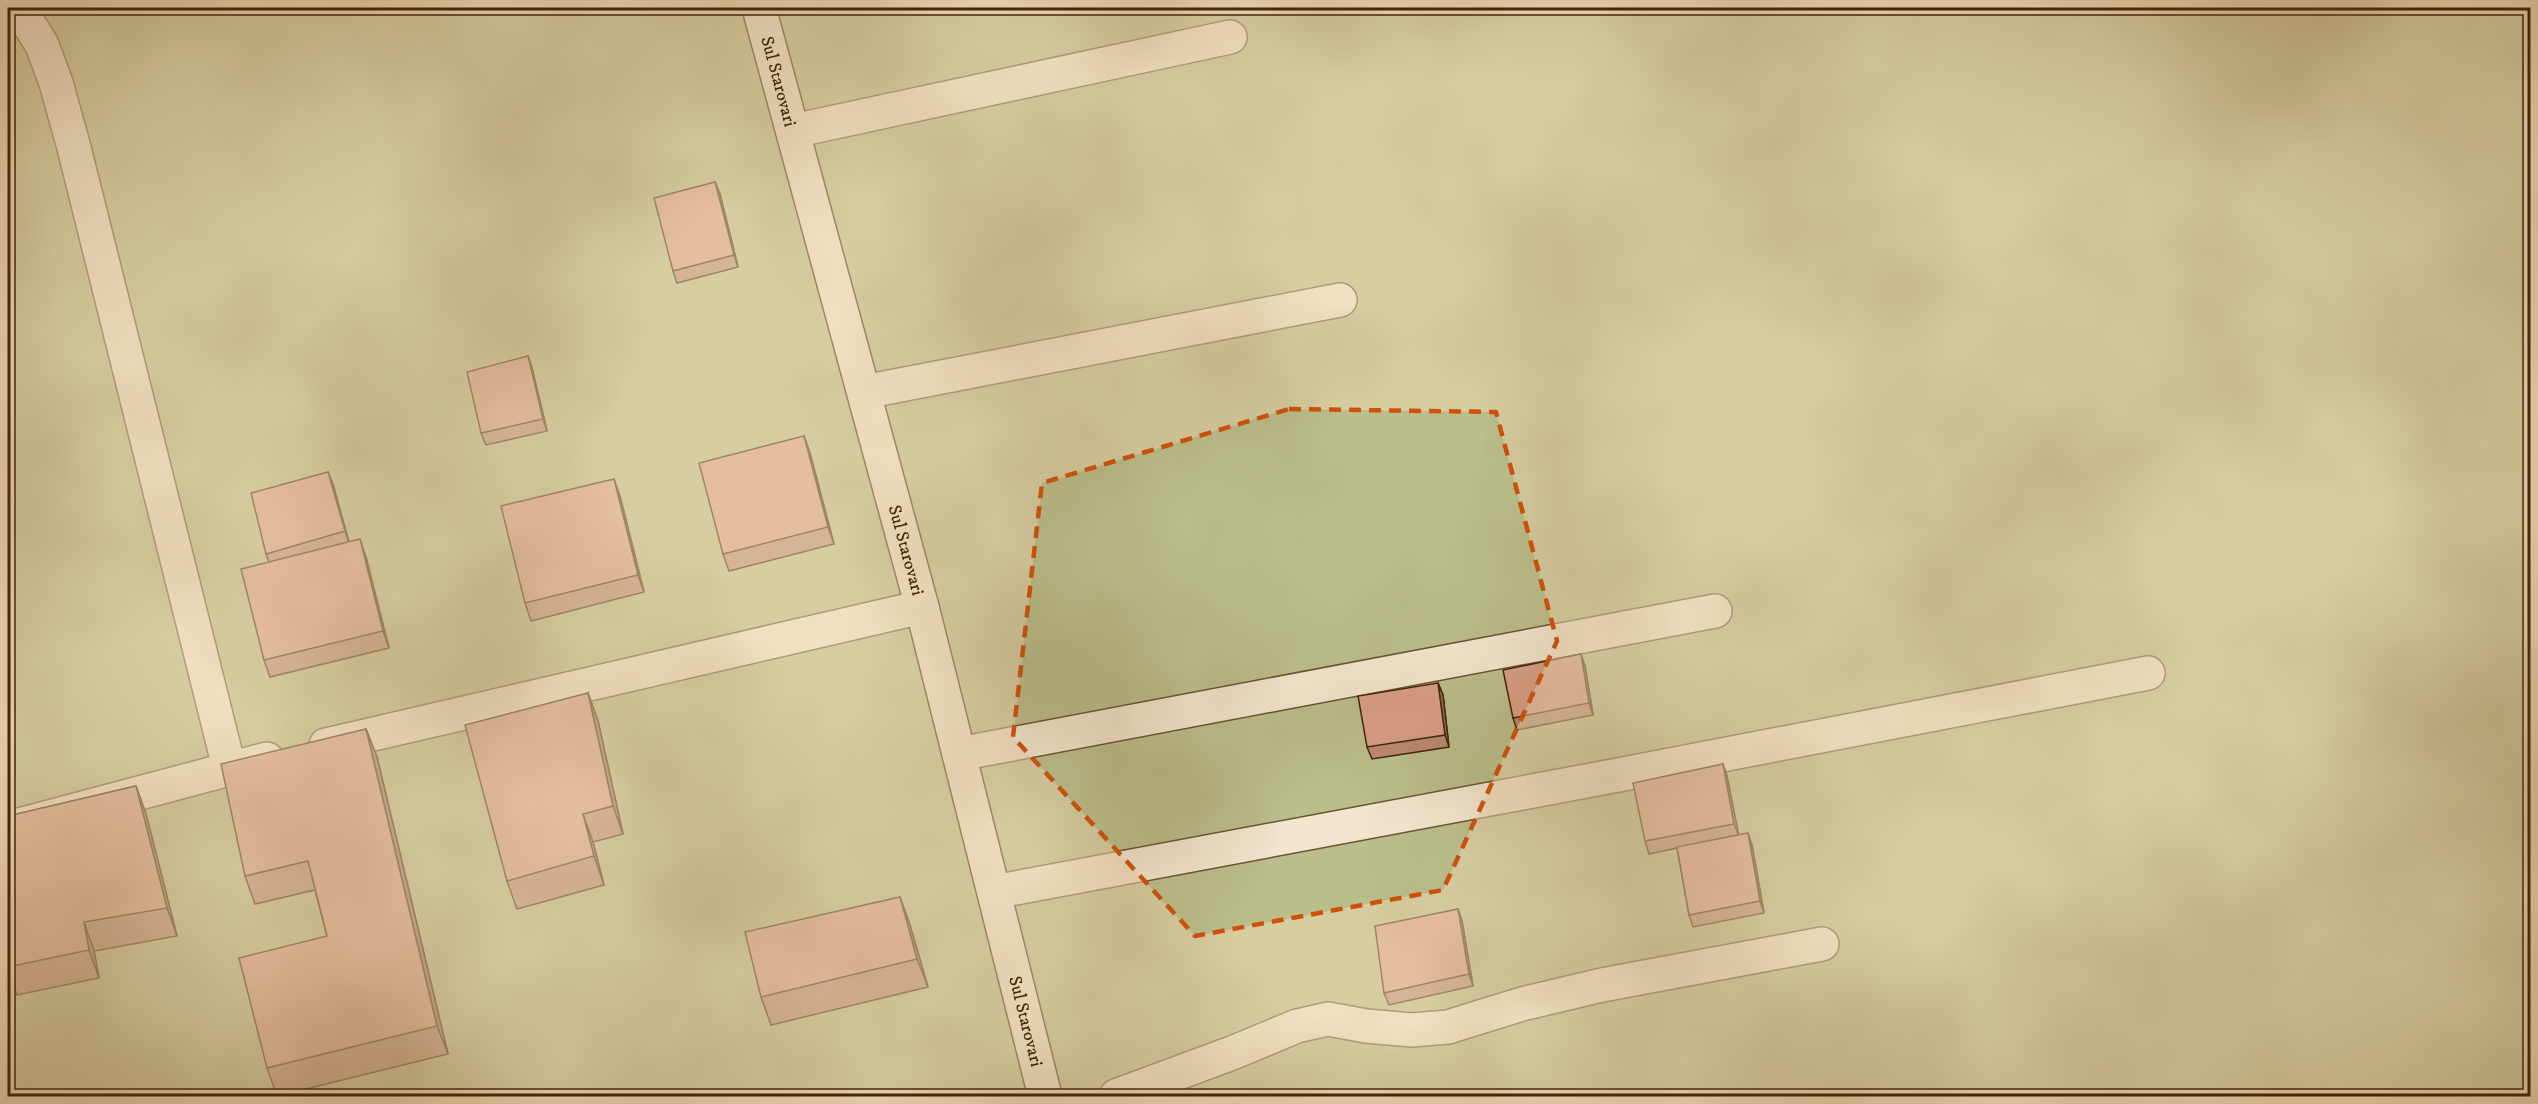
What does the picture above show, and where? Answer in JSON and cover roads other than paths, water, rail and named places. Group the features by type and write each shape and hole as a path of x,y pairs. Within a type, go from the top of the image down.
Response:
{"street":[{"path":"19,8 42,45 74,144 229,767"},
{"name":"Sul Starovari","path":"759,8 922,607 1045,1096"},
{"path":"793,131 1230,37"},
{"path":"864,392 1340,300"},
{"path":"8,828 229,767 922,607"},
{"path":"959,754 1715,611"},
{"path":"994,892 1618,776 2148,673"},
{"path":"1116,1096 1297,1026 1328,1019 1366,1026 1412,1030 1448,1027 1522,1004 1602,985 1822,944"}]}
